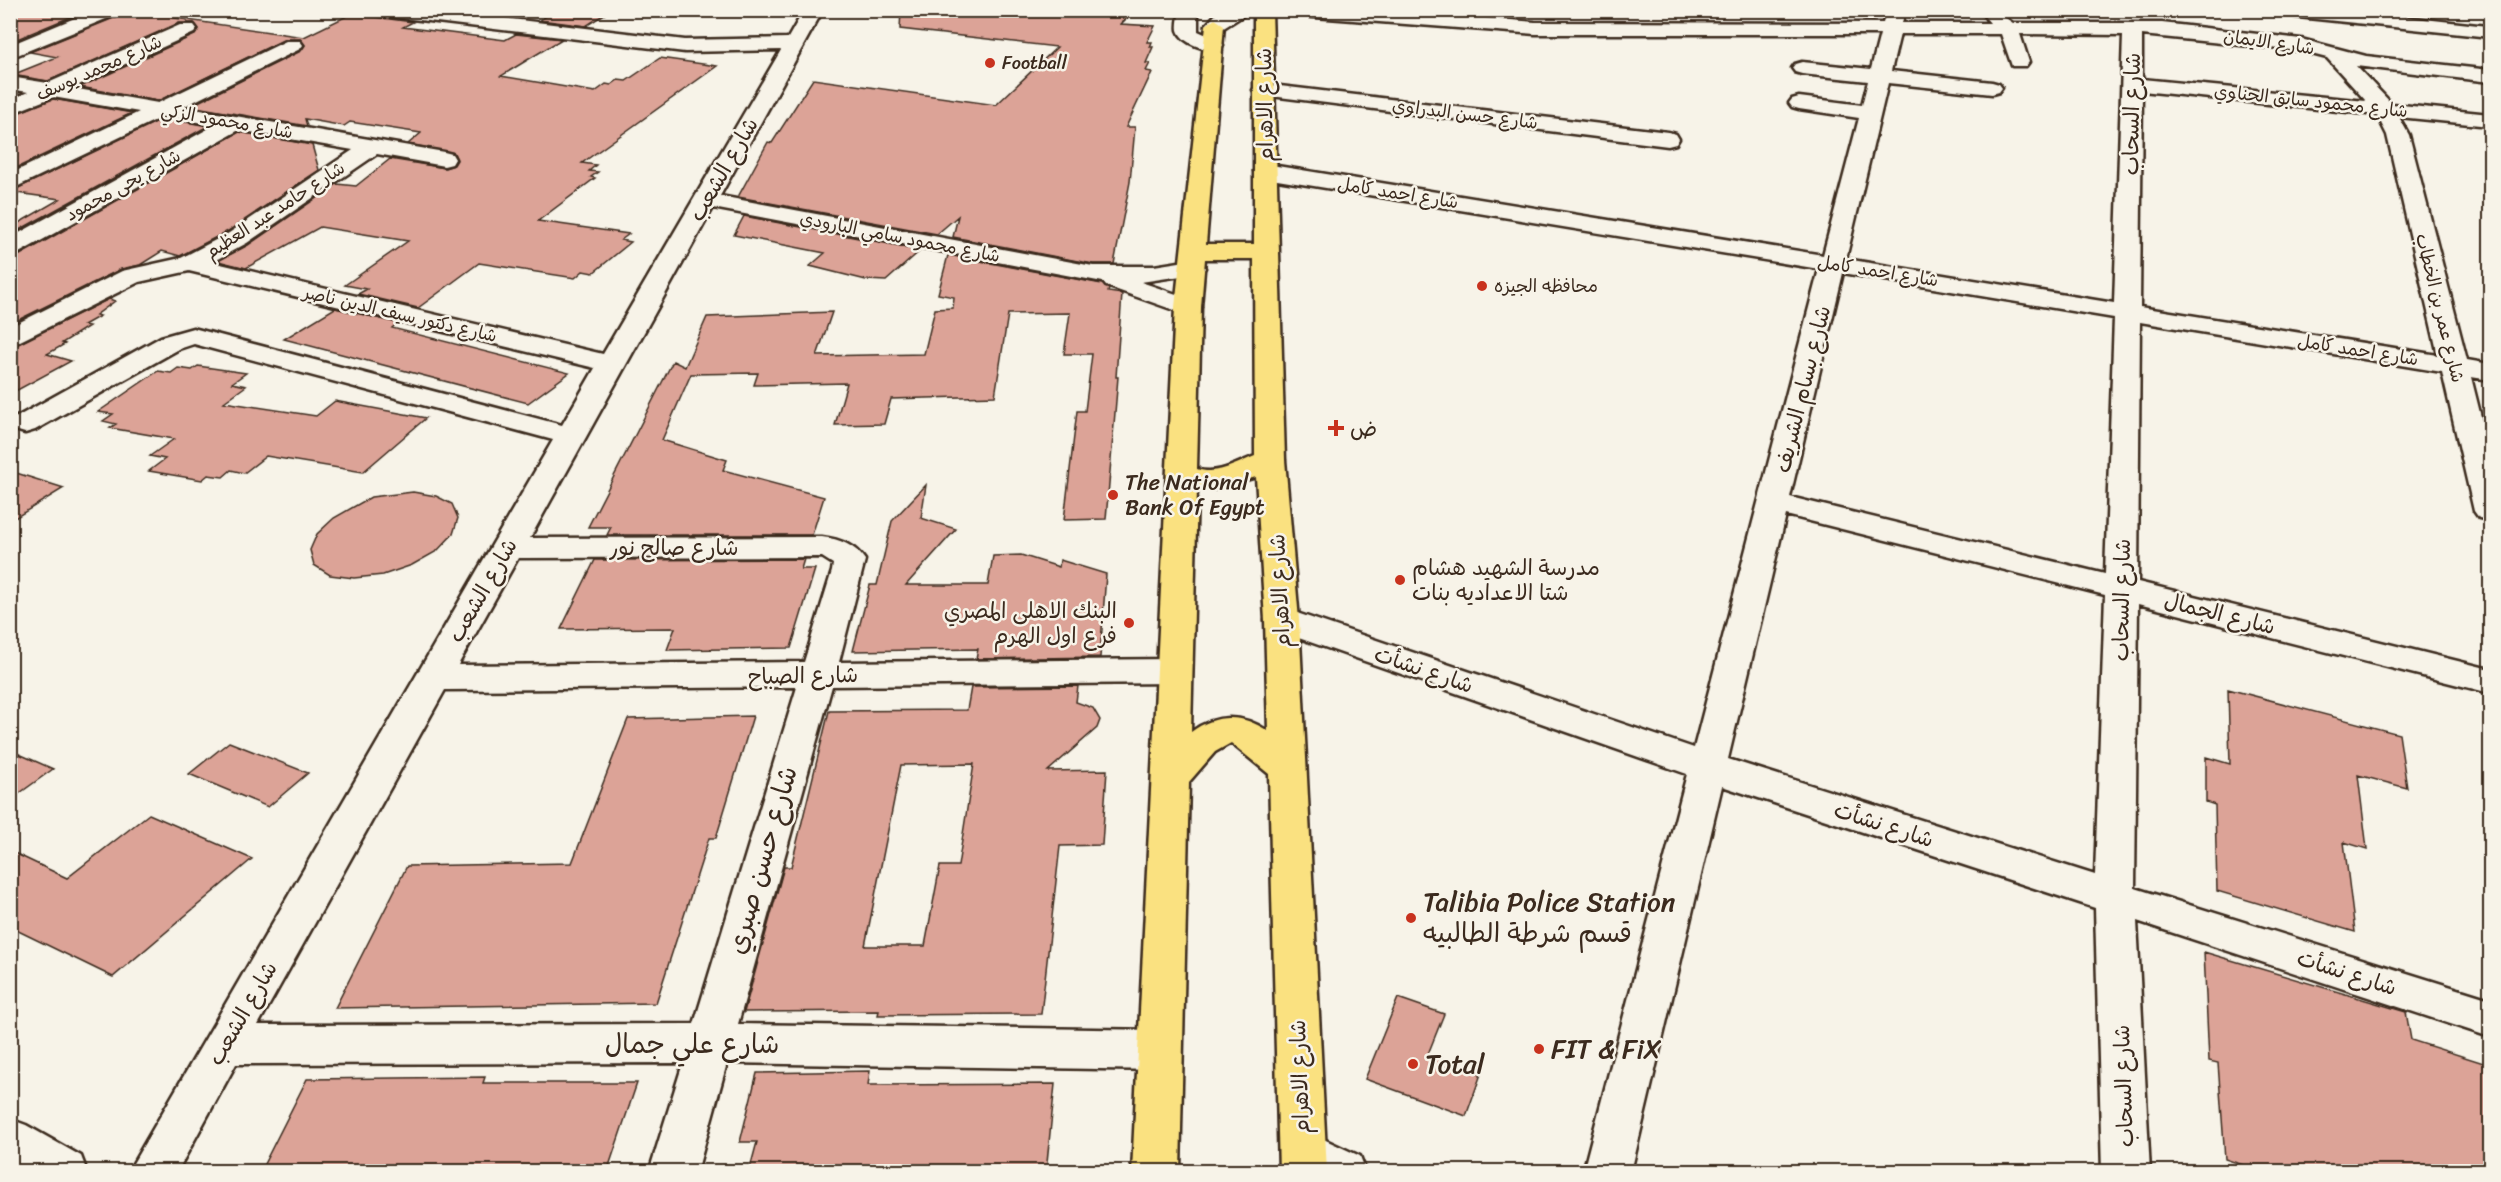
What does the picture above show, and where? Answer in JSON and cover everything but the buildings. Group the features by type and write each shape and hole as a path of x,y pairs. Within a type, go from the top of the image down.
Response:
{"main road":[{"name":"شارع الاهرام","path":"1263,10 1270,460 1282,620 1303,1161"},
{"path":"1156,1172 1188,307 1215,23"},
{"path":"1193,260 1268,251"},
{"path":"1182,474 1189,478 1210,482 1270,460"},
{"path":"1170,780 1204,739 1220,730 1238,731 1246,735 1286,767"}],"street":[{"path":"10,52 111,10"},
{"path":"387,10 685,46 796,44"},
{"name":"شارع الشعب","path":"151,1172 814,10"},
{"name":"شارع الايمان","path":"1301,10 1535,28 1692,27 1894,19 2009,29 2181,30 2301,45 2365,62 2490,76"},
{"path":"1692,27 1705,10"},
{"path":"1966,10 1988,12 2009,29 2019,62"},
{"path":"2288,10 2489,33"},
{"path":"2452,10 2489,33"},
{"name":"شارع بسام الشريف","path":"1607,1172 1894,19"},
{"name":"شارع محمد يوسف","path":"10,108 187,29"},
{"name":"شارع السحاب","path":"2126,1172 2115,898 2133,29"},
{"path":"10,183 293,45"},
{"name":"شارع عمر بن الخطاب","path":"2332,52 2384,108 2398,135 2490,510"},
{"path":"1802,68 1992,87"},
{"name":"شارع محمود الزكي","path":"10,83 444,159"},
{"name":"شارع محمود سابق الحناوي","path":"2131,84 2490,120"},
{"name":"شارع حسن البدراوي","path":"1263,90 1668,138"},
{"path":"1799,103 1871,113"},
{"name":"شارع يحى محمود","path":"10,248 235,123"},
{"name":"شارع حامد عبد العظيم","path":"10,338 131,276 189,264 238,238 372,147"},
{"name":"شارع احمد كامل","path":"1265,171 2490,372"},
{"name":"شارع محمود سامي البارودي","path":"706,200 1093,274 1188,307"},
{"name":"شارع محمود سامي البارودي","path":"1093,274 1154,274 1193,260"},
{"name":"شارع دكتور سيف الدين ناصر","path":"189,264 611,364"},
{"path":"25,424 170,343 193,336 570,436"},
{"name":"شارع الجمال","path":"1774,502 2490,681"},
{"name":"شارع صالح نور","path":"506,548 822,547 841,553"},
{"name":"شارع حسن صبري","path":"673,1172 848,571 849,560 841,553"},
{"name":"شارع نشأت","path":"1282,620 1708,767 2490,1018"},
{"name":"شارع الصباح","path":"432,678 1175,671"},
{"name":"شارع علي جمال","path":"224,1045 709,1043 1160,1050"},
{"path":"10,1140 64,1172"},
{"path":"1303,1161 1343,1172"}],"place":[{"name":"Football","path":"990,63"},
{"name":"محافظه الجيزه","path":"1482,286"},
{"name":"ض","path":"1336,428"},
{"name":"The National Bank Of Egypt","path":"1113,495"},
{"name":"مدرسة الشهيد هشام شتا الاعداديه بنات","path":"1400,580"},
{"name":"البنك الاهلى المصري فرع اول الهرم","path":"1129,623"},
{"name":"Talibia Police Station قسم شرطة الطالبيه","path":"1411,918"},
{"name":"FIT & FiX","path":"1539,1049"},
{"name":"Total","path":"1413,1064"}]}
